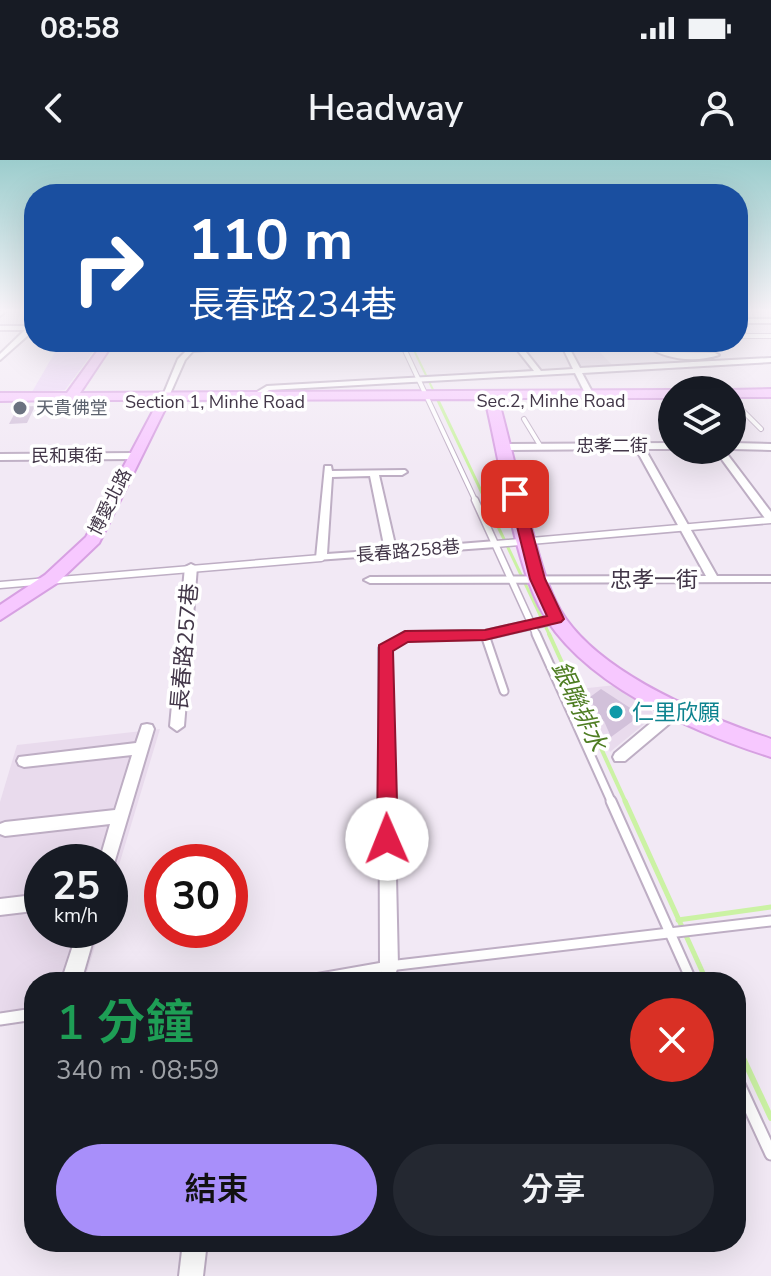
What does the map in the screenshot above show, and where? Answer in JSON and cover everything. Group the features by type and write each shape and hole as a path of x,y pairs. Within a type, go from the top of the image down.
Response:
{"street":[{"path":"69,399 94,363"},
{"path":"163,400 180,363"},
{"path":"531,363 540,374"},
{"path":"572,363 591,398"},
{"path":"256,395 267,388 700,363"},
{"name":"Section 1, Minhe Road","path":"163,400 256,395 328,398"},
{"path":"746,397 771,396"},
{"name":"Sec.2, Minhe Road","path":"428,398 658,397"},
{"name":"Section 1, Minhe Road","path":"0,400 428,398"},
{"path":"492,399 537,579 556,619 600,662 677,709 771,748"},
{"name":"博愛北路","path":"0,614 51,579 93,539 163,400"},
{"path":"639,446 713,579"},
{"name":"忠孝二街","path":"503,447 658,446"},
{"path":"746,446 771,447"},
{"name":"民和東街","path":"0,457 134,456"},
{"path":"729,464 771,520"},
{"path":"321,558 327,471 402,472"},
{"path":"374,473 391,552"},
{"name":"長春路258巷","path":"321,558 496,544"},
{"name":"長春路257巷","path":"177,726 191,567"},
{"name":"忠孝一街","path":"370,580 771,579"},
{"path":"389,966 385,648 405,636 485,635 556,619"},
{"path":"620,757 677,709"},
{"path":"112,844 147,729"},
{"path":"24,761 141,748"},
{"path":"5,829 121,816"},
{"path":"0,907 24,904"},
{"path":"74,972 81,948"},
{"path":"191,1276 194,1252"}],"lane":[{"path":"411,363 512,579 687,972"},
{"path":"746,412 761,429"},
{"path":"524,419 541,447"},
{"path":"496,544 771,520"},
{"name":"長春路257巷","path":"0,585 321,558"},
{"path":"485,635 504,691"},
{"path":"355,972 771,921"},
{"path":"0,1019 24,1015"},
{"path":"746,1100 771,1154"}],"shaded area":[{"path":"49,363 85,363 65,390 32,392"},
{"path":"579,363 610,363 616,369 583,371"},
{"path":"616,685 649,706 654,716 610,752 579,689"},
{"path":"160,729 125,844 24,844 24,948 94,948 87,972 24,972 24,1015 0,1019 0,802 17,745"}],"building":[{"path":"35,406 27,423 9,424 18,407"},
{"name":"仁里欣願","path":"601,689 641,715 611,737 604,721 593,722 595,706 586,700"}],"waterway":[{"name":"銀聯排水","path":"420,363 436,396"},
{"name":"銀聯排水","path":"435,394 550,636"},
{"name":"銀聯排水","path":"549,634 626,803"},
{"name":"銀聯排水","path":"625,801 679,920"},
{"path":"679,920 771,907"},
{"name":"銀聯排水","path":"679,920 702,972"},
{"name":"銀聯排水","path":"746,1064 771,1118"}],"place":[{"name":"天貴佛堂","path":"20,408"},
{"name":"仁里欣願","path":"616,712"}],"route":[{"path":"387,839 385,648 397,638 405,636 485,635 556,619 537,579 515,494"}]}
